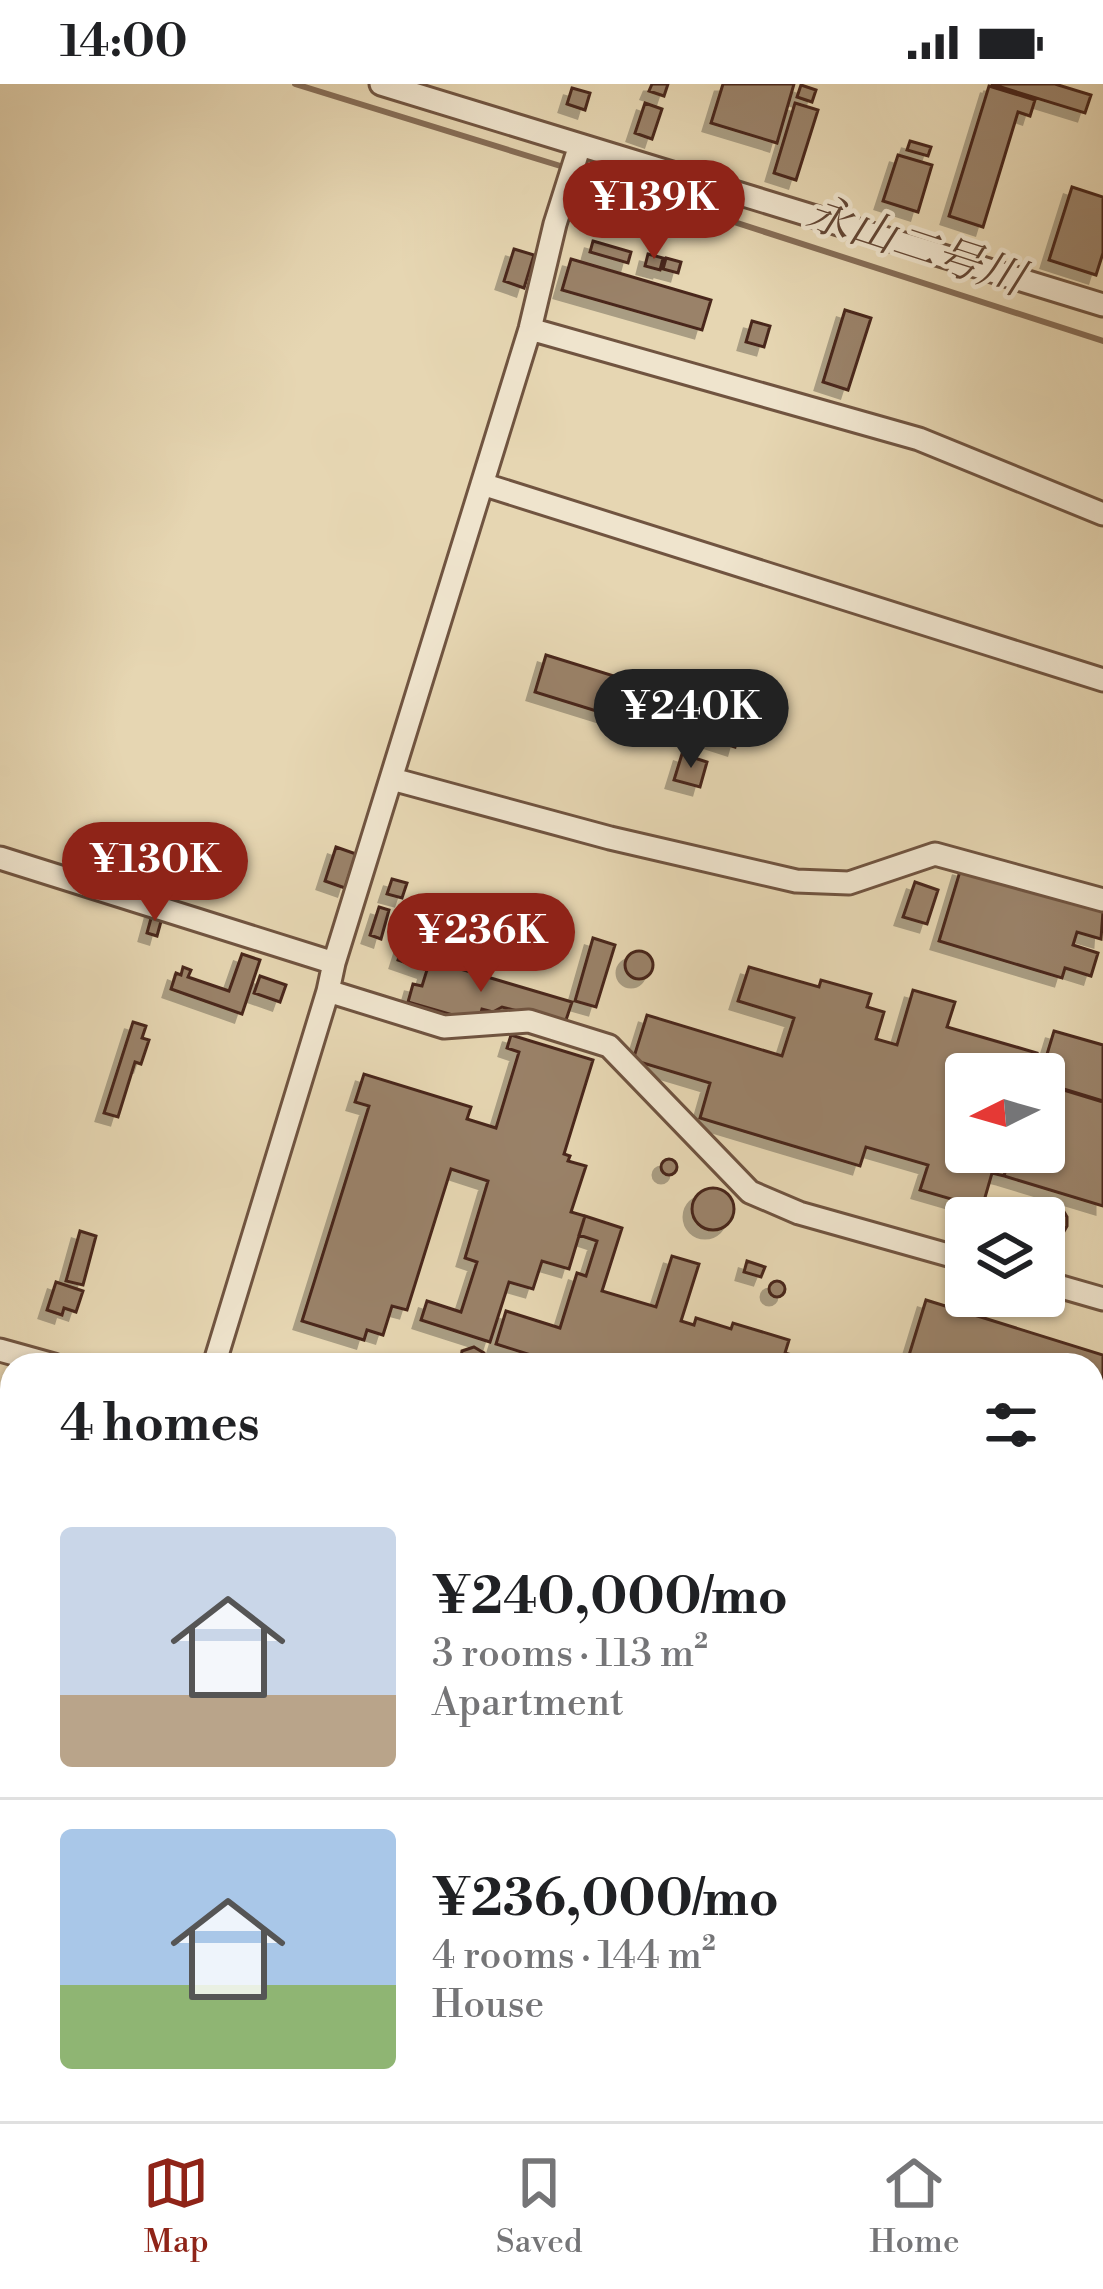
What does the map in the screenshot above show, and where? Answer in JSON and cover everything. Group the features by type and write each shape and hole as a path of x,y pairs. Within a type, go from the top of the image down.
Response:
{"street":[{"path":"381,84 578,151 1103,305"},
{"path":"218,1353 530,328 578,151"},
{"path":"530,328 919,439 1103,514"},
{"path":"482,484 1103,680"},
{"path":"392,779 610,838 796,881 849,883 935,854 1103,900"},
{"path":"0,858 334,963"},
{"path":"328,991 444,1027 529,1021 609,1046 750,1192 799,1213 945,1254"},
{"path":"1065,1288 1103,1299"}],"building":[{"path":"652,84 668,84 664,96 649,91"},
{"path":"723,84 794,84 777,143 711,123"},
{"path":"991,84 1055,84 1091,95 1085,113"},
{"path":"801,85 816,90 812,102 797,97"},
{"path":"989,86 1035,100 1030,116 1018,112 983,227 949,216"},
{"path":"572,88 590,93 585,110 567,104"},
{"path":"645,103 662,109 652,139 635,133"},
{"path":"795,103 818,110 796,180 774,173"},
{"path":"910,141 931,147 928,156 907,150"},
{"path":"898,155 932,165 918,212 883,201"},
{"path":"1072,187 1103,197 1103,253 1096,275 1049,260"},
{"path":"593,241 631,252 628,263 590,252"},
{"path":"514,249 534,255 524,288 504,281"},
{"path":"648,254 663,258 660,270 645,266"},
{"path":"666,258 681,262 678,273 663,269"},
{"path":"571,259 711,300 702,330 562,290"},
{"path":"845,310 871,318 848,390 823,382"},
{"path":"752,321 770,326 764,347 746,342"},
{"path":"546,655 649,687 653,676 684,685 682,693 690,695 694,681 715,682 713,687 727,691 722,707 738,711 734,723 741,725 735,747 676,728 674,735 535,692"},
{"path":"682,754 707,762 700,787 674,780"},
{"path":"336,847 356,854 345,888 325,881"},
{"path":"961,868 1103,911 1101,939 1077,932 1073,945 1098,953 1091,976 1065,968 1062,978 939,941"},
{"path":"392,879 407,883 402,898 387,894"},
{"path":"915,882 938,890 927,924 903,917"},
{"path":"447,897 475,906 451,966 430,960 427,970 398,960 413,913 439,922"},
{"path":"379,907 389,910 381,939 370,935"},
{"path":"153,911 163,914 157,936 147,933"},
{"path":"593,938 615,945 596,1007 575,1001"},
{"path":"639,951 649,955 653,965 649,975 639,979 629,975 625,965 629,955"},
{"path":"242,954 260,960 242,1014 171,989 183,967 191,970 188,977 229,991"},
{"path":"430,960 572,1002 565,1023 502,1007 463,1018 408,1002 413,984 422,986"},
{"path":"749,967 819,987 821,980 871,994 867,1007 884,1012 876,1039 897,1045 913,990 955,1002 947,1027 1037,1053 945,1053 945,1173 992,1173 985,1197 945,1197 920,1190 928,1165 866,1147 860,1166 700,1118 710,1083 633,1060 647,1015 782,1056 794,1018 738,1001"},
{"path":"260,976 286,985 280,1002 254,993"},
{"path":"133,1022 146,1026 142,1038 149,1040 141,1064 135,1062 118,1117 104,1113"},
{"path":"1054,1031 1103,1045 1103,1101 1065,1089 1065,1053 1047,1053"},
{"path":"511,1035 593,1060 564,1154 570,1156 568,1161 586,1166 571,1212 585,1216 569,1269 542,1261 533,1289 509,1282 490,1342 421,1320 427,1301 461,1312 477,1262 465,1258 488,1181 451,1169 407,1310 392,1306 383,1335 367,1330 364,1340 302,1321 369,1106 355,1102 364,1074 471,1107 467,1119 496,1128 519,1052 507,1048"},
{"path":"1065,1090 1103,1102 1103,1206 1004,1176 1065,1173"},
{"path":"669,1159 677,1167 669,1175 661,1167"},
{"path":"713,1188 728,1194 734,1209 728,1224 713,1230 698,1224 692,1209 698,1194"},
{"path":"585,1216 622,1228 602,1291 656,1307 672,1256 699,1264 681,1321 694,1325 696,1318 731,1329 733,1323 789,1340 785,1353 525,1353 496,1344 506,1311 560,1328 577,1273 586,1276 597,1241 579,1235"},
{"path":"80,1231 96,1236 83,1285 66,1281"},
{"path":"747,1261 765,1267 761,1277 744,1272"},
{"path":"777,1281 785,1289 777,1297 769,1289"},
{"path":"56,1282 83,1291 76,1312 64,1308 62,1315 47,1310"},
{"path":"926,1300 945,1306 945,1317 981,1317 1097,1353 910,1353"}],"waterway":[{"name":"永山二号川","path":"295,84 567,168"},
{"name":"永山二号川","path":"579,172 1103,341"}]}
